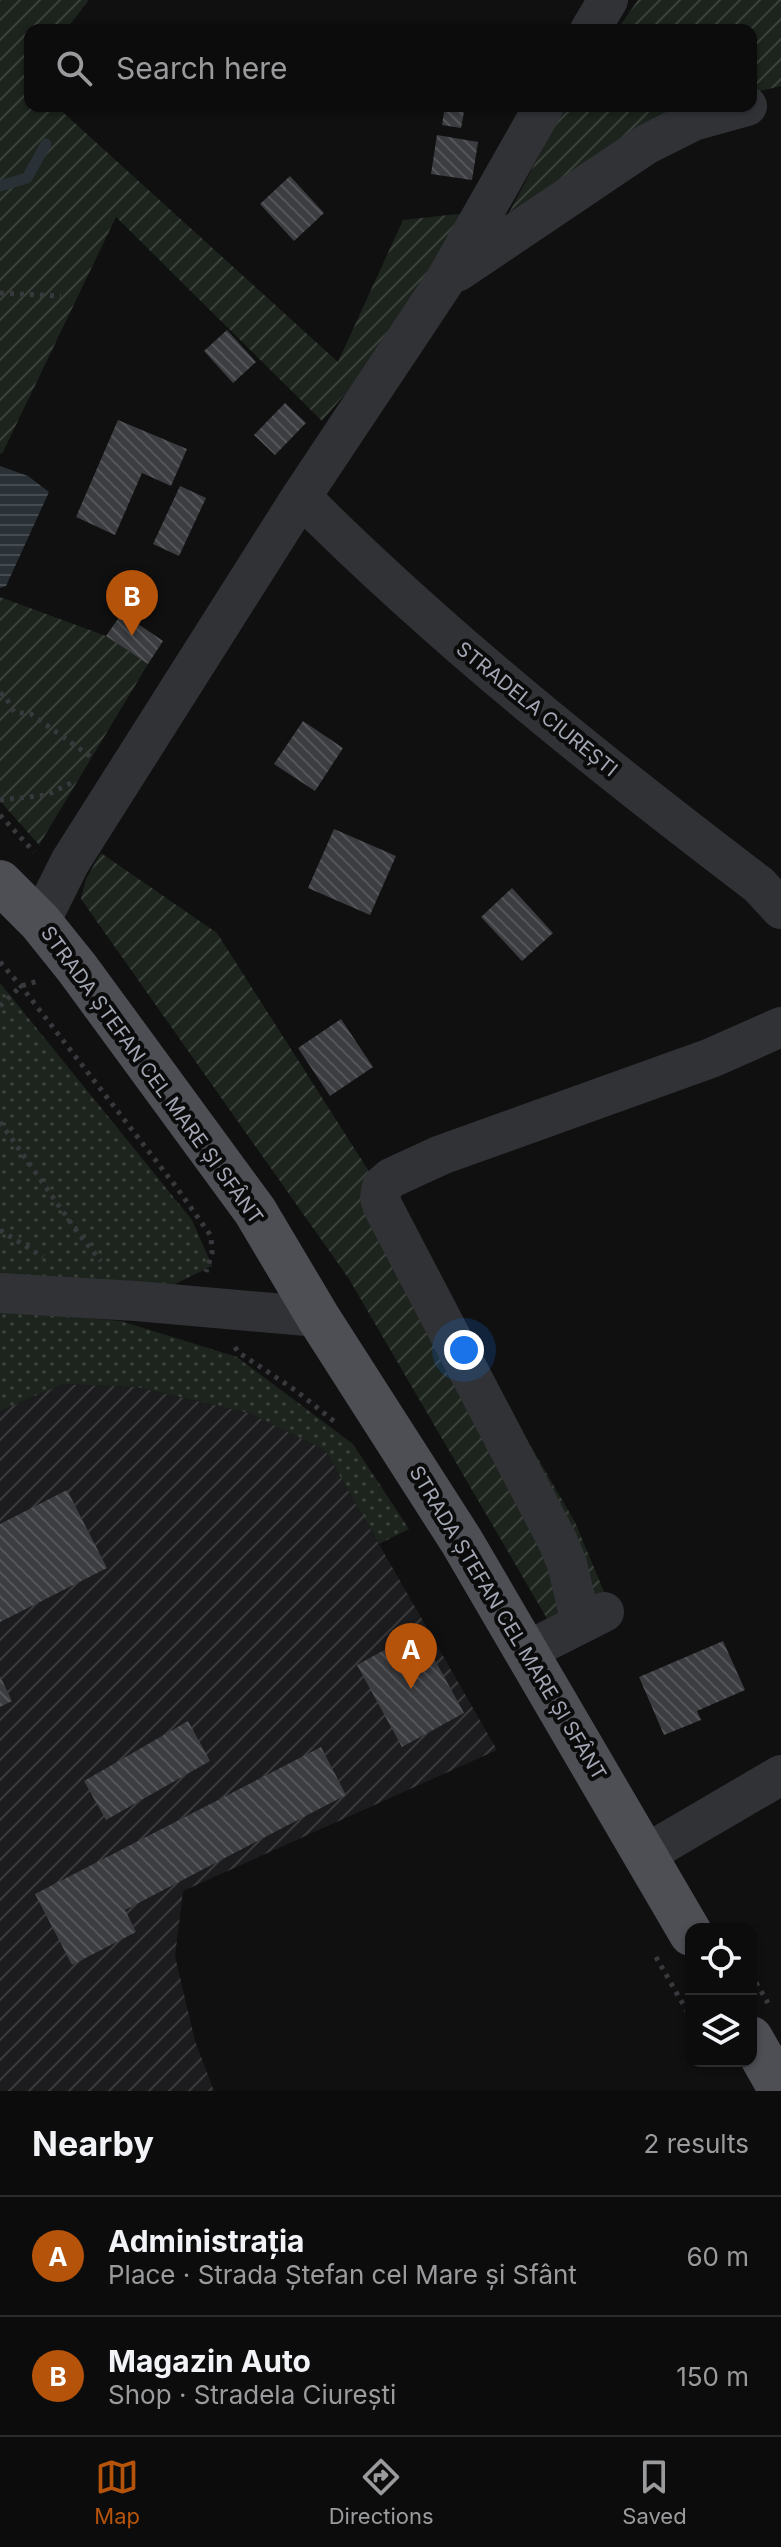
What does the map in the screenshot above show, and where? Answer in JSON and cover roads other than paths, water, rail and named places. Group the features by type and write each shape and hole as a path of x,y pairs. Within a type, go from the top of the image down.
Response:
{"main road":[{"name":"STRADA ȘTEFAN CEL MARE ȘI SFÂNT","path":"0,882 40,922 77,968 255,1211 318,1317 462,1542 646,1854 672,1943"},
{"path":"757,2049 781,2091"}],"street":[{"path":"594,24 608,0"},
{"path":"757,103 781,96"},
{"path":"40,922 70,862 301,497 446,279 541,112"},
{"path":"446,279 647,144 693,121 724,112"},
{"name":"STRADELA CIUREȘTI","path":"301,497 406,599 499,680 759,885 781,909"},
{"path":"525,1652 594,1617 383,1207 380,1198 382,1186 391,1178 441,1155 711,1058 781,1027"},
{"path":"0,1293 318,1317"},
{"path":"646,1854 781,1775"}],"waterway":[{"path":"0,186 27,178 46,144"}],"place":[{"name":"Magazin Auto","path":"132,636"},
{"name":"Administrația","path":"411,1689"}]}
